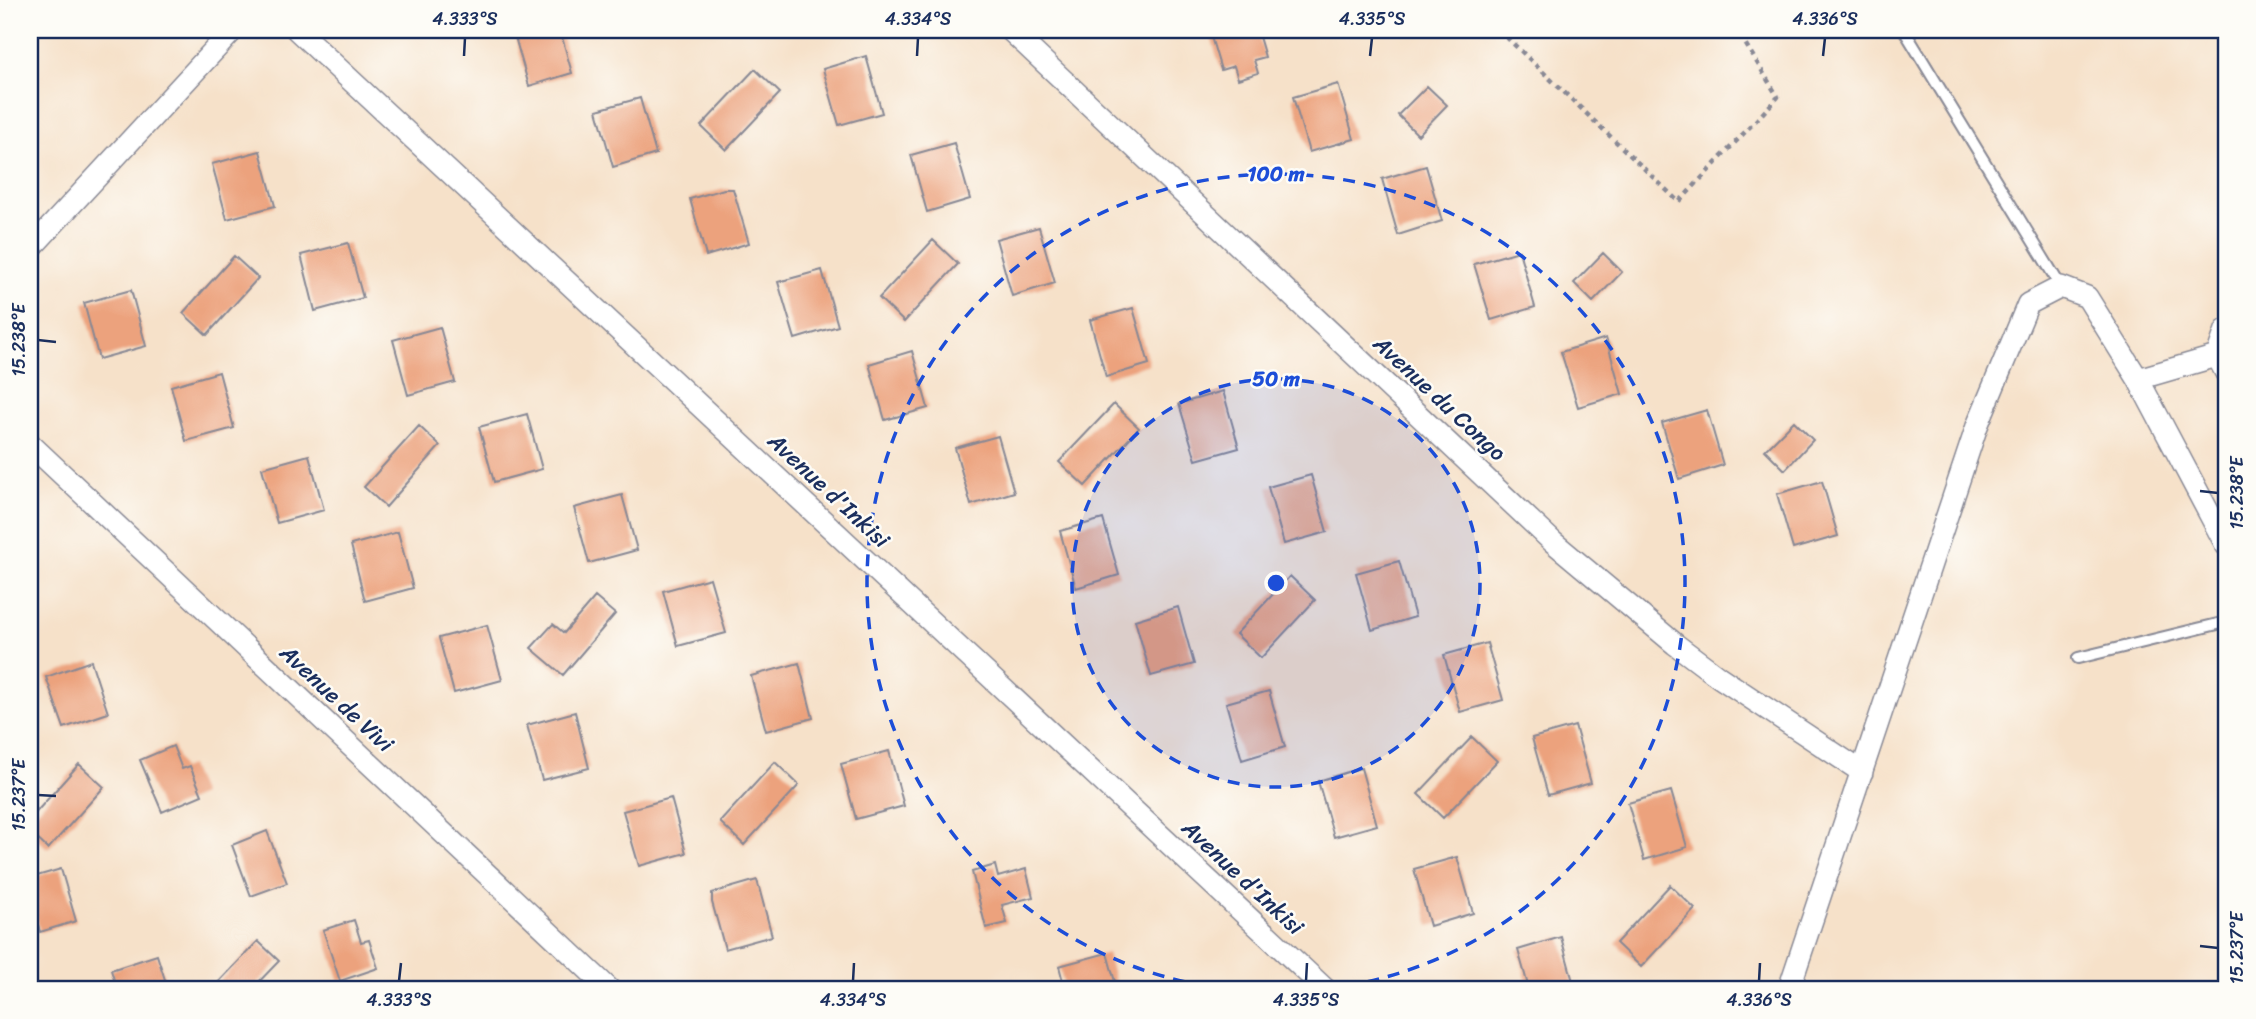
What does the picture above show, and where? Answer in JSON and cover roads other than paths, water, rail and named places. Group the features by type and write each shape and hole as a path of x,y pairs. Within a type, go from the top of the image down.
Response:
{"street":[{"path":"30,249 233,30"},
{"name":"Avenue d'Inkisi","path":"297,30 1325,989"},
{"name":"Avenue du Congo","path":"1010,30 1553,542 1686,653 1862,772"},
{"path":"1789,989 1977,426 2028,304 2061,287 2087,297 2138,379 2226,545"},
{"path":"2138,379 2222,365 2226,330"},
{"name":"Avenue de Vivi","path":"30,444 609,989"}],"lane":[{"path":"1904,30 2061,287"},
{"path":"2078,659 2226,622"}]}
